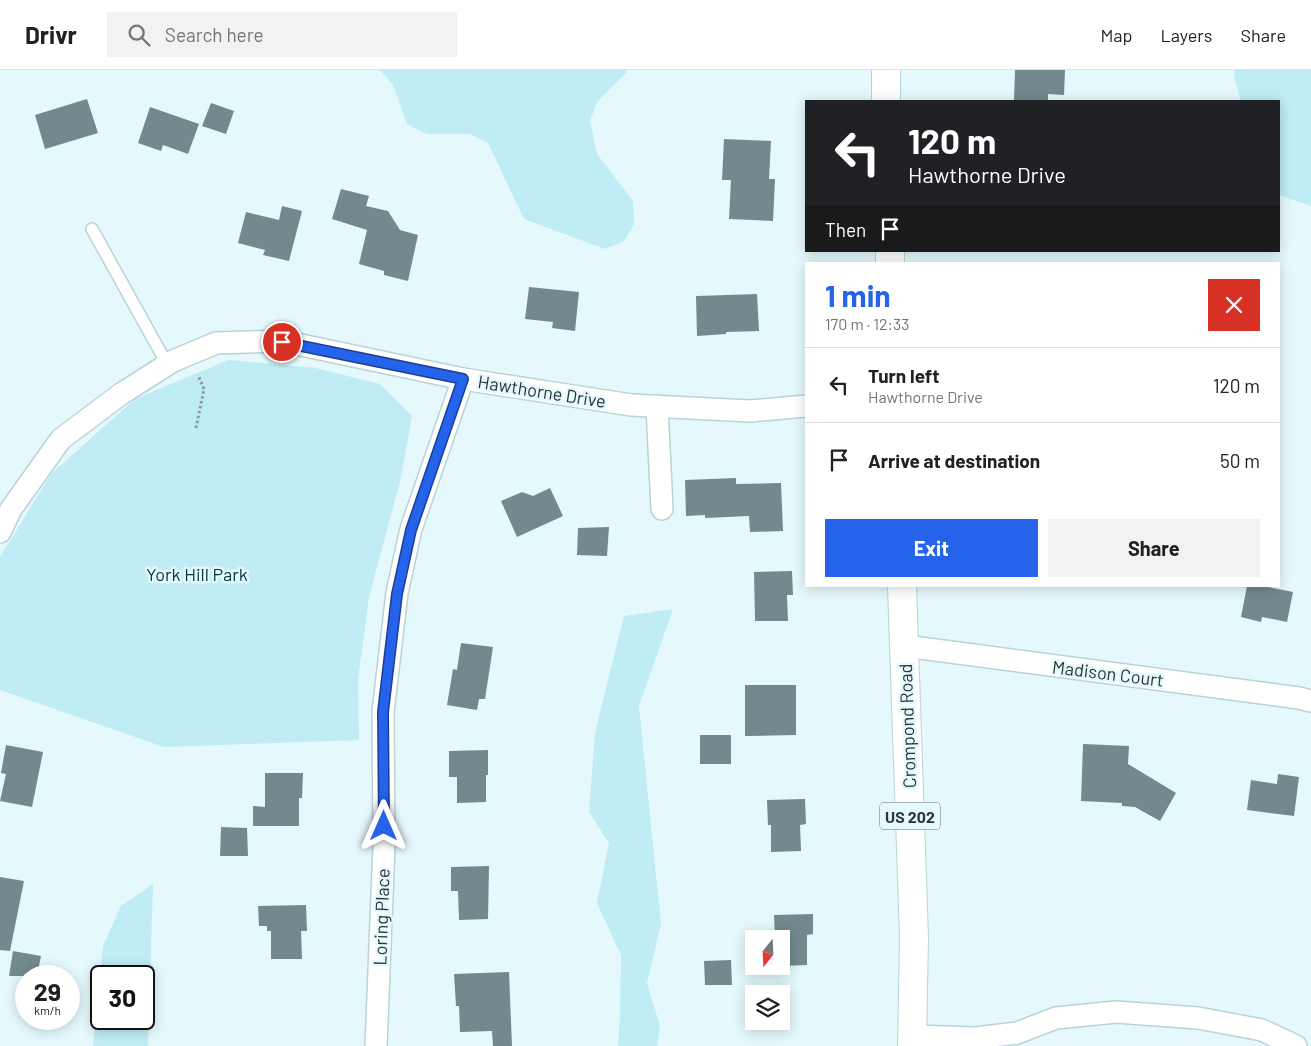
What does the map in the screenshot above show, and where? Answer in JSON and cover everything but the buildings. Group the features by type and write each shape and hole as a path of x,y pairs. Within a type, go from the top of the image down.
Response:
{"highway":[{"path":"886,70 886,100"},
{"name":"Crompond Road","path":"902,587 914,937 912,1041"}],"street":[{"name":"Hawthorne Drive","path":"0,532 11,509 61,439 121,394 167,364 216,343 282,342 463,379 631,404 750,411 805,406"},
{"name":"Loring Place","path":"376,1046 384,845 383,712 397,594 411,530 463,379"},
{"path":"657,406 662,509"},
{"name":"Madison Court","path":"905,646 1311,701"},
{"path":"912,1041 976,1038 1017,1033 1056,1018 1116,1012 1198,1018 1262,1030 1296,1046"}],"lane":[{"path":"92,229 167,364"}],"path":[{"path":"190,354 204,389 196,428"}],"green space":[{"path":"380,70 626,70 627,72 598,101 590,120 597,154 633,201 634,225 624,241 605,249 524,219 488,143 470,134 427,134 407,124 393,85"},
{"path":"1235,70 1311,70 1311,206 1280,195 1280,100 1241,100 1234,77"},
{"name":"York Hill Park","path":"228,360 316,368 380,384 412,416 401,478 369,597 358,680 359,740 164,747 0,690 0,557 51,474 135,399"},
{"path":"673,609 639,706 661,924 647,983 660,1026 657,1046 618,1046 621,955 597,903 609,843 589,812 595,733 624,616"},
{"path":"153,884 150,965 101,965 103,946 121,906"},
{"path":"95,1030 148,1030 148,1046 93,1046"}],"route":[{"path":"282,342 463,379 411,530 397,594 383,712 384,826"}]}
